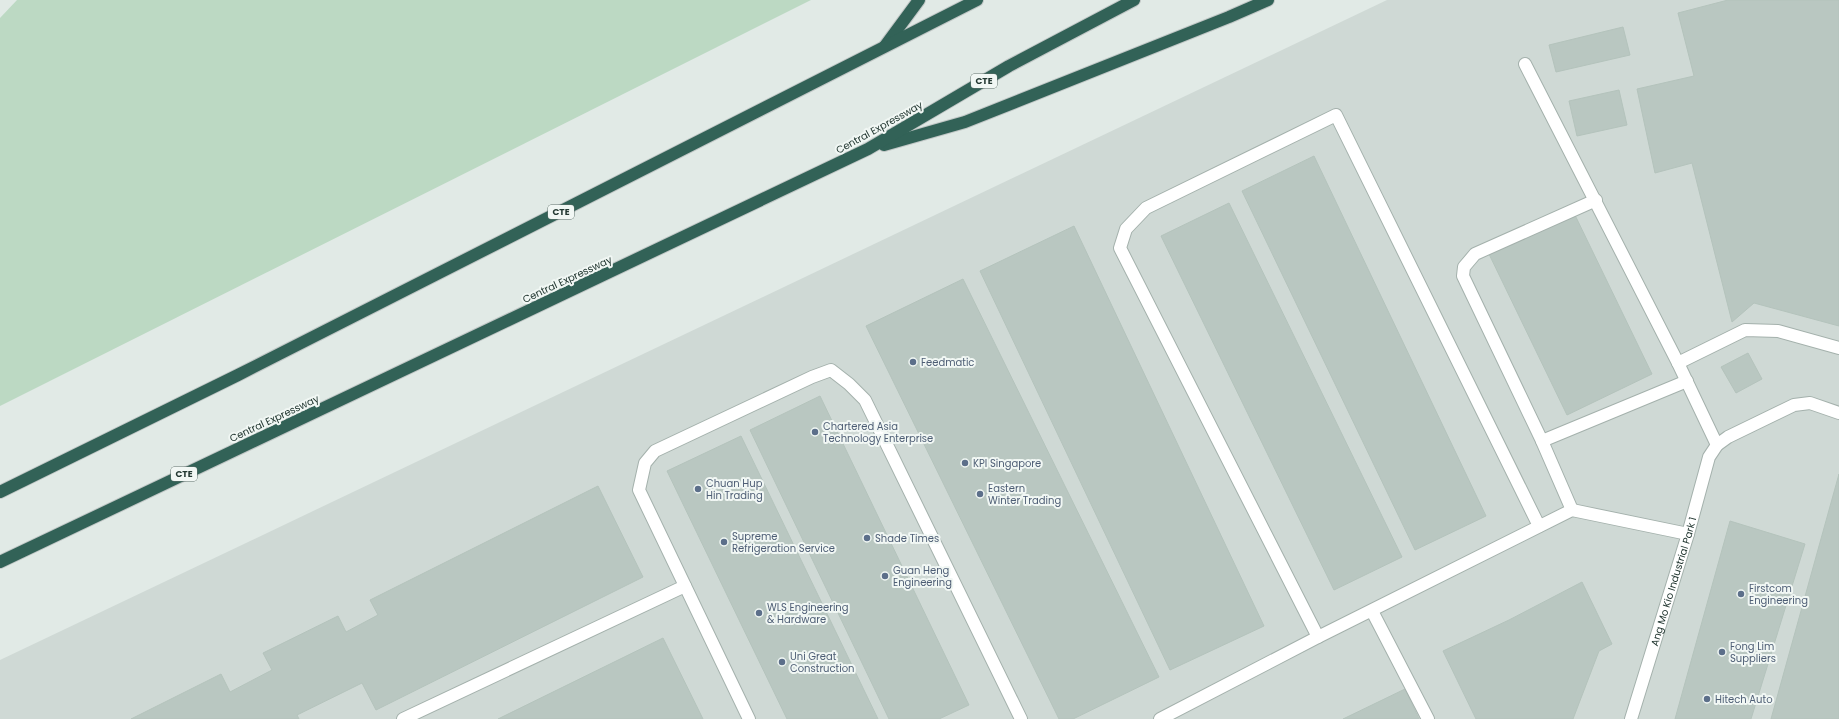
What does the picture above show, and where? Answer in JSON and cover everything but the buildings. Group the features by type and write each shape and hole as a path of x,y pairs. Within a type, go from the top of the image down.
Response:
{"highway":[{"path":"883,48 919,0"},
{"name":"CTE","path":"0,492 238,375 977,0"},
{"name":"Central Expressway","path":"0,562 868,149 1009,66 1134,0"},
{"path":"868,149 965,122 1229,17 1268,0"}],"lane":[{"path":"1525,64 1596,200 1687,381 1717,445 1728,437 1794,405 1810,403 1839,413"},
{"path":"1318,637 1120,248 1126,229 1146,208 1336,115 1539,526"},
{"path":"1572,510 1542,441 1463,276 1464,267 1469,259 1475,254 1596,200"},
{"path":"1678,363 1745,330 1778,331 1839,348"},
{"path":"749,719 638,490 645,463 655,451 812,377 830,370 849,384 865,400 1021,719"},
{"path":"1542,441 1687,381"},
{"name":"Ang Mo Kio Industrial Park 1","path":"1631,719 1688,534 1709,456 1717,445"},
{"path":"1160,719 1318,637 1372,612 1572,510 1688,534"},
{"path":"403,719 685,586"},
{"path":"1372,612 1428,719"}],"shaded area":[{"path":"1387,0 1839,0 1839,719 0,719 0,660"}],"green space":[{"path":"17,0 811,0 0,406 0,18"}],"place":[{"name":"Feedmatic","path":"913,362"},
{"name":"Chartered Asia Technology Enterprise","path":"815,432"},
{"name":"KPI Singapore","path":"965,463"},
{"name":"Chuan Hup Hin Trading","path":"698,489"},
{"name":"Eastern Winter Trading","path":"980,494"},
{"name":"Shade Times","path":"867,538"},
{"name":"Supreme Refrigeration Service","path":"724,542"},
{"name":"Guan Heng Engineering","path":"885,576"},
{"name":"Firstcom Engineering","path":"1741,594"},
{"name":"WLS Engineering & Hardware","path":"759,613"},
{"name":"Fong Lim Suppliers","path":"1722,652"},
{"name":"Uni Great Construction","path":"782,662"},
{"name":"Hitech Auto","path":"1707,699"}]}
